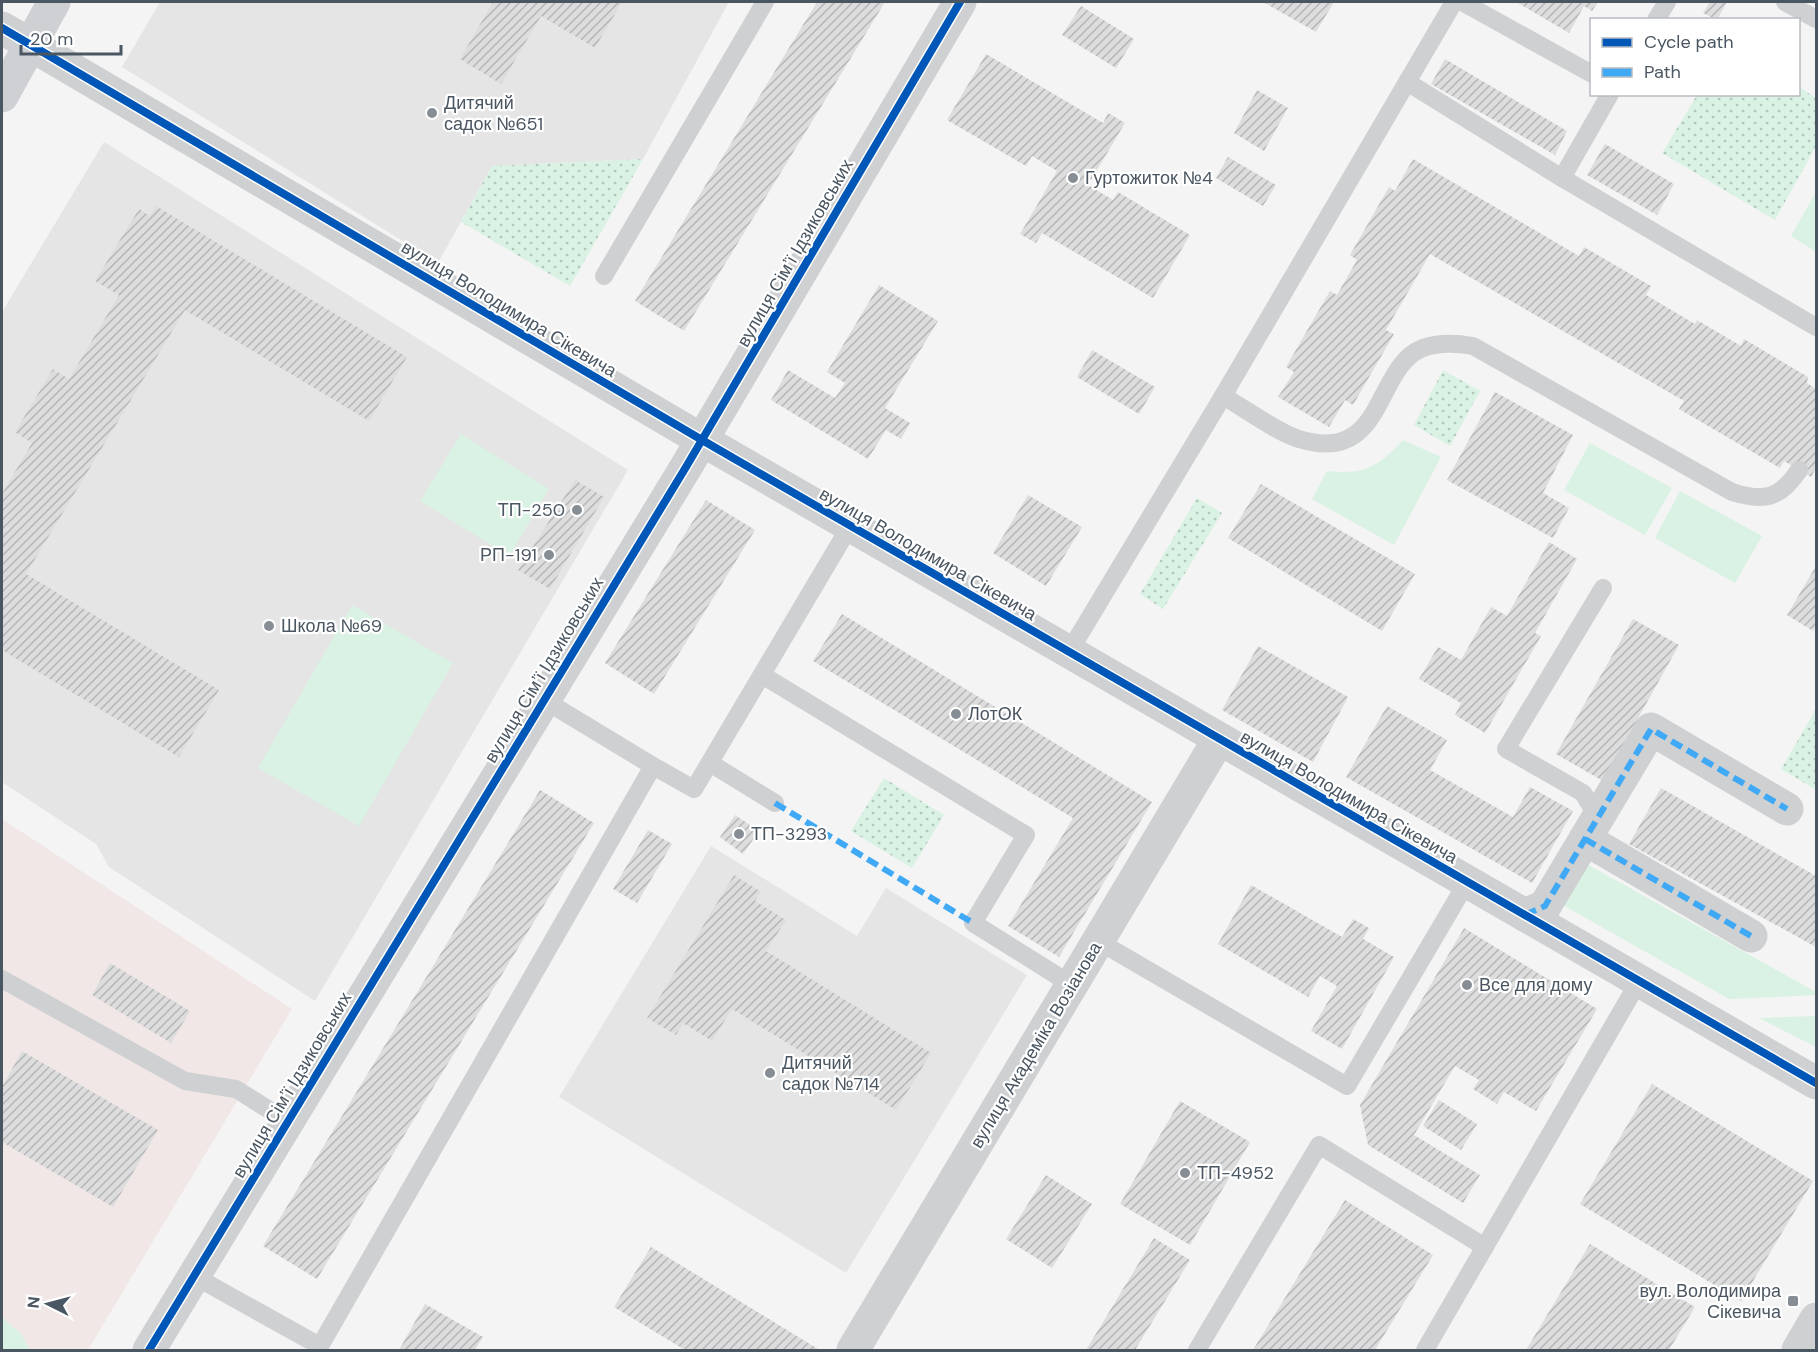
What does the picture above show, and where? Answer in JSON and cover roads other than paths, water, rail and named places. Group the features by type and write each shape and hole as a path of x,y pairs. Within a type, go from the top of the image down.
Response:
{"street":[{"path":"2,96 54,2"},
{"name":"вулиця Сімʼї Ідзиковських","path":"149,1350 702,440 960,2"},
{"name":"вулиця Володимира Сікевича","path":"2,28 702,440 1816,1083"},
{"path":"1525,915 1545,906 1651,729 1787,808"},
{"name":"вулиця Академіка Возіанова","path":"853,1350 1220,739"},
{"path":"1591,829 1751,936"},
{"path":"1798,1350 1816,1319"}],"lane":[{"path":"604,276 765,2"},
{"path":"1069,652 1223,396 1454,2"},
{"path":"1462,2 1590,73"},
{"path":"1657,18 1666,2"},
{"path":"1785,2 1816,19"},
{"path":"1407,82 1562,177 1816,327"},
{"path":"1562,177 1609,96"},
{"path":"1223,396 1298,439 1326,444 1351,437 1369,422 1402,364 1421,348 1449,342 1473,346 1732,492 1754,499 1774,495 1789,485 1799,470"},
{"path":"544,700 694,789 850,526"},
{"path":"1591,829 1583,793 1506,749 1603,588"},
{"path":"762,675 1026,836 973,923 1072,985"},
{"path":"710,763 775,802"},
{"path":"194,1276 320,1346 653,766"},
{"path":"1098,941 1347,1086 1467,882"},
{"path":"2,979 185,1081 236,1089 287,1120"},
{"path":"1425,1350 1639,981"},
{"path":"1197,1350 1319,1145 1485,1247"}],"place":[{"name":"Дитячий садок №651","path":"432,113"},
{"name":"Гуртожиток №4","path":"1073,178"},
{"name":"ТП-250","path":"577,510"},
{"name":"РП-191","path":"549,555"},
{"name":"Школа №69","path":"269,626"},
{"name":"ЛотОК","path":"956,714"},
{"name":"ТП-3293","path":"739,834"},
{"name":"Все для дому","path":"1467,985"},
{"name":"Дитячий садок №714","path":"770,1073"},
{"name":"ТП-4952","path":"1185,1173"},
{"name":"вул. Володимира Сікевича","path":"1793,1301"}]}
